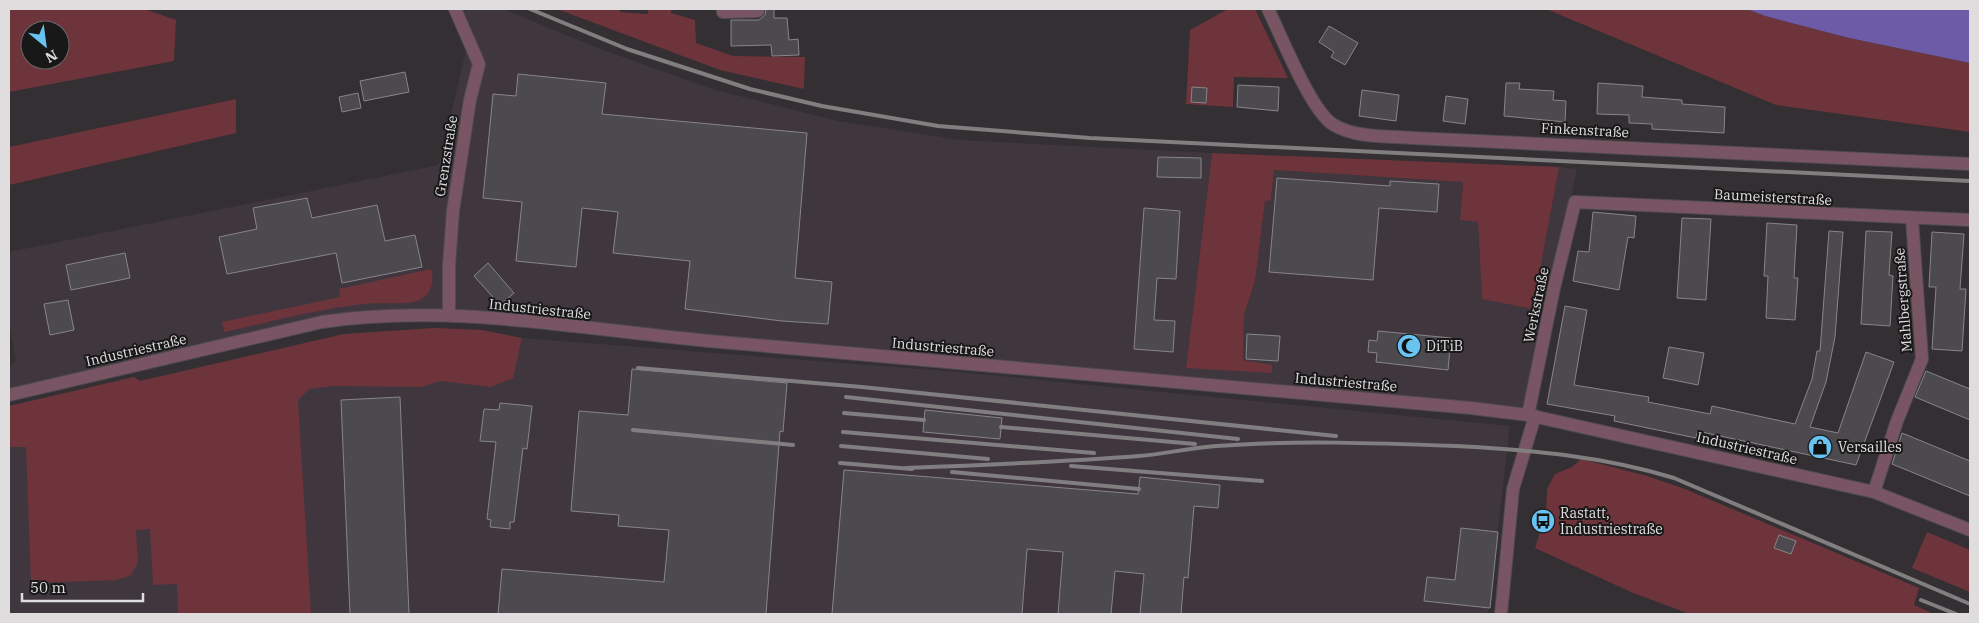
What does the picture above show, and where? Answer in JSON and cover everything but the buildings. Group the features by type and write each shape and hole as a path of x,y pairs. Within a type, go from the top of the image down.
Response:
{"street":[{"name":"Grenzstraße","path":"449,314 449,266 453,211 470,100 478,64 455,9"},
{"path":"723,9 723,12 758,11"},
{"name":"Finkenstraße","path":"1268,9 1318,109 1334,125 1356,133 1413,138 1970,164"},
{"name":"Baumeisterstraße","path":"1575,202 1912,219 1970,220"},
{"name":"Werkstraße","path":"1501,614 1513,489 1532,416 1554,288 1575,202"},
{"name":"Mahlbergstraße","path":"1874,492 1897,421 1922,359 1912,219"},
{"name":"Industriestraße","path":"9,395 322,322 356,317 449,314 680,339 1472,408 1532,416 1874,492 1970,530"}],"shaded area":[{"path":"9,9 144,9 176,20 174,61 9,92"},
{"path":"462,9 504,9 595,47 715,90 838,121 960,140 1212,153 1186,367 1271,365 1243,360 1244,315 1255,281 1265,200 1271,200 1274,170 1463,182 1460,219 1478,222 1482,298 1533,309 1559,167 1577,169 1526,412 357,312 9,392 9,367 16,360 9,324 9,252 439,165 467,46"},
{"path":"557,9 620,9 620,12 648,14 648,9 671,9 671,13 695,20 696,43 733,56 805,57 804,89 720,70"},
{"path":"1228,9 1255,9 1288,78 1234,77 1233,107 1186,104 1190,30"},
{"path":"1546,9 1747,9 1765,16 1849,38 1970,63 1970,132 1776,105"},
{"path":"1747,9 1970,9 1970,63 1849,38 1765,16"},
{"path":"236,99 236,133 9,185 9,147"},
{"path":"1212,153 1559,167 1533,309 1482,299 1478,222 1460,220 1463,182 1274,170 1271,200 1265,201 1255,281 1244,315 1243,360 1272,365 1272,373 1186,368"},
{"path":"431,269 431,288 426,296 417,301 346,306 224,332 222,322 340,297 339,289"},
{"path":"434,328 482,330 522,338 958,372 1510,426 1488,614 9,614 9,406 134,377 140,381 344,334"},
{"path":"434,328 482,330 522,338 513,378 491,387 440,381 422,387 332,386 309,389 298,400 311,614 178,614 177,584 153,585 150,529 136,530 138,563 131,575 117,580 31,583 26,447 9,447 9,406 134,377 140,381 344,334"},
{"path":"1581,459 1647,476 1685,489 1919,588 1914,605 1934,614 1690,614 1633,593 1535,548 1546,513 1547,489 1555,474 1572,467"},
{"path":"1927,532 1970,550 1970,592 1912,568"}],"railway":[{"path":"530,9 627,49 750,89 822,106 938,126 1090,138 1970,181"},
{"path":"638,368 862,387 1336,436"},
{"path":"846,397 1238,439"},
{"path":"844,413 924,420"},
{"path":"1001,427 1195,444"},
{"path":"633,430 793,445"},
{"path":"843,432 1094,453"},
{"path":"906,468 1110,458 1216,446 1276,443 1456,446 1566,455 1620,464 1674,478 1970,604"},
{"path":"841,446 988,459"},
{"path":"840,463 912,469"},
{"path":"1071,466 1262,481"},
{"path":"952,472 1139,489"},
{"path":"1921,600 1956,614"}],"place":[{"name":"DiTiB","path":"1409,346"},
{"name":"Versailles","path":"1820,447"},
{"name":"Rastatt, Industriestraße","path":"1543,521"}]}
